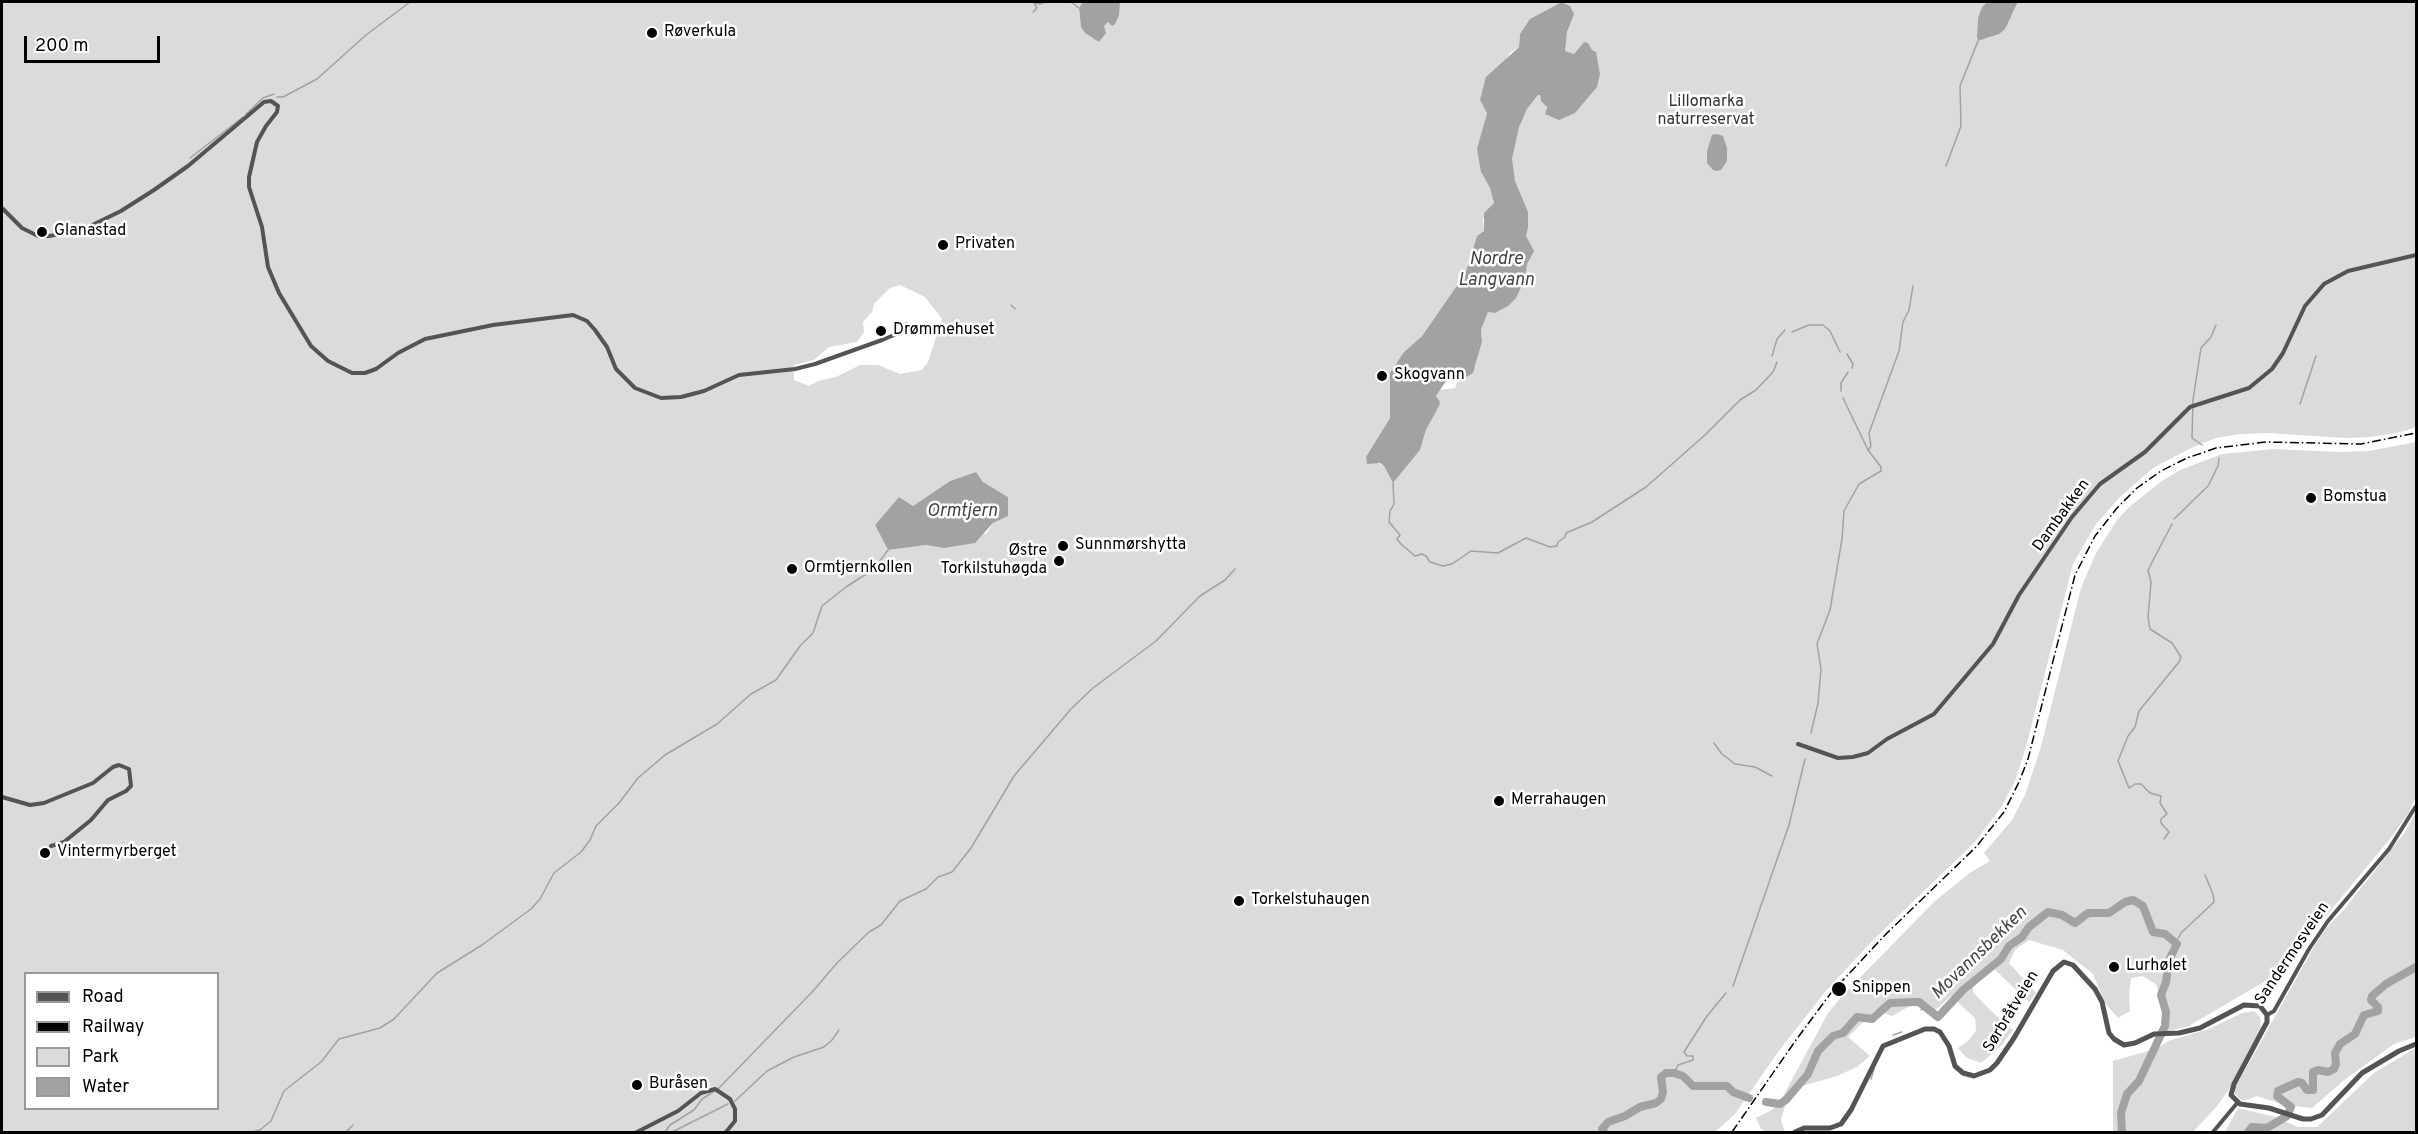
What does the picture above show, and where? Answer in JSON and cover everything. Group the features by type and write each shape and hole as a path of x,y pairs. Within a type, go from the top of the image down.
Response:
{"street":[{"path":"2,208 22,228 38,236 82,230 121,211 154,190 188,166 264,102 271,101 278,106 277,112 257,142 249,177 249,187 262,227 267,267 311,346 328,361 352,373 365,373 376,369 398,353 425,339 493,326 573,315 587,321 595,330 607,347 616,369 634,388 661,398 681,397 704,391 740,375 795,369 815,364 899,333 906,324"},
{"name":"Dambakken","path":"1798,744 1838,758 1853,757 1868,753 1887,739 1934,714 1993,644 2015,600 2072,517 2100,484 2145,452 2190,407 2249,388 2272,369 2283,353 2305,306 2324,284 2360,267 2416,255"},
{"path":"2,797 30,805 44,802 93,783 113,767 119,765 129,769 131,786 126,791 116,794 104,803 92,820 64,842 51,846"},
{"name":"Sandermosveien","path":"2238,1102 2232,1097 2231,1090 2264,1032 2267,1015 2274,1011 2309,949 2328,921 2395,841 2416,806"},
{"name":"Sørbråtveien","path":"1795,1132 1804,1128 1830,1128 1841,1125 1883,1046 1925,1029 1931,1028 1940,1032 1949,1046 1955,1066 1963,1073 1974,1076 1990,1070 2014,1038 2053,971 2064,962 2073,965 2098,995 2109,1033 2114,1040 2124,1045 2130,1045 2157,1034 2186,1032 2200,1028 2248,1004 2260,1006 2267,1015"},
{"path":"2213,1132 2238,1102 2269,1108 2306,1120 2318,1117 2362,1073 2399,1051 2416,1044"},
{"path":"637,1132 678,1111 701,1094 715,1089 730,1099 735,1109 735,1121 726,1132"}],"green space":[{"name":"Lillomarka naturreservat","path":"2,2 1083,2 1079,8 1081,27 1101,38 1108,2 1562,2 1520,34 1519,47 1510,53 1480,100 1487,112 1481,137 1481,172 1490,188 1494,203 1483,219 1484,231 1477,236 1466,271 1422,336 1404,352 1391,397 1390,418 1366,458 1384,466 1393,483 1420,450 1426,430 1439,406 1436,396 1440,390 1455,388 1458,379 1463,379 1475,367 1482,342 1481,330 1525,236 1526,208 1510,169 1514,135 1527,109 1537,96 1540,96 1541,101 1546,105 1546,114 1583,43 1574,54 1565,51 1564,42 1569,27 1570,6 1564,2 1987,2 1982,7 1978,18 1977,36 1985,39 1991,37 2013,14 2018,2 2416,2 2416,427 2371,437 2344,438 2268,433 2216,438 2153,468 2119,498 2096,524 2073,564 2026,747 2015,781 2002,806 1975,842 1872,941 1825,992 1778,1052 1735,1114 1715,1132 2,1132","holes":["900,285 925,297 942,319 928,362 922,370 900,374 878,365 860,365 836,377 818,381 809,386 794,380 794,365 814,360 829,347 857,342 864,332 863,322 872,312 874,304 890,288","976,472 983,482 1008,497 1007,516 993,523 987,533 944,548 926,545 888,550 875,525 899,497 913,506 950,481"]},
{"path":"2416,442 2416,796 2409,813 2389,840 2283,968 2274,976 2187,1027 2167,1031 2161,1023 2164,1007 2156,984 2142,976 2131,978 2130,1011 2118,1018 2105,1003 2093,974 2063,950 2029,940 2015,950 2009,963 2036,993 2029,1002 1990,965 1973,985 1973,992 2013,1030 2000,1047 1981,1063 1967,1058 1958,1048 1976,1031 1975,1018 1951,996 1934,1011 1917,1002 1892,1016 1875,1010 1848,1037 1870,1056 1857,1067 1837,1076 1799,1087 1786,1103 1781,1120 1785,1132 1768,1132 1761,1129 1756,1118 1772,1110 1782,1098 1828,1013 1842,996 1935,901 1971,872 1990,861 1984,853 2012,820 2025,795 2040,750 2081,588 2096,553 2117,520 2129,507 2180,470 2222,454 2273,449 2369,451"},
{"path":"2416,811 2416,1037 2394,1044 2343,1081 2312,1108 2284,1105 2257,1096 2243,1101 2235,1094 2235,1088 2315,945 2327,927 2342,912 2405,832"},
{"path":"2254,1011 2260,1017 2261,1030 2230,1088 2193,1132 2113,1132 2113,1061 2158,1048 2168,1041 2209,1029 2242,1013"},
{"path":"2416,1048 2416,1132 2225,1132 2238,1108 2275,1117 2298,1127 2317,1127 2374,1073"}],"water":[{"path":"1083,2 1120,2 1119,15 1115,24 1112,26 1108,22 1104,26 1106,33 1099,42 1085,33 1081,27 1079,8"},
{"name":"Nordre Langvann","path":"1562,2 1570,6 1574,14 1567,32 1565,51 1574,54 1584,42 1596,52 1600,74 1597,87 1575,113 1559,120 1545,114 1547,107 1541,101 1540,95 1527,109 1519,127 1512,159 1515,181 1528,212 1526,236 1534,251 1527,264 1525,279 1516,298 1508,306 1495,313 1488,312 1481,330 1482,342 1473,373 1463,379 1450,376 1444,384 1436,396 1440,402 1439,406 1426,430 1420,450 1393,483 1384,466 1380,463 1367,464 1366,457 1390,418 1390,373 1404,352 1422,336 1466,271 1477,236 1484,231 1484,213 1494,203 1490,188 1481,172 1477,149 1487,113 1480,100 1486,77 1519,47 1520,34 1530,19"},
{"path":"1987,2 2018,2 2005,29 1999,34 1978,41 1978,18 1982,7"},
{"path":"1712,135 1723,136 1727,148 1727,161 1721,170 1716,171 1707,163 1707,151"},
{"name":"Ormtjern","path":"976,472 983,482 1008,497 1008,516 993,523 975,543 944,548 926,545 888,550 875,525 899,497 913,506 950,481"}],"waterway":[{"path":"277,97 283,97 317,79 366,35 410,2"},
{"path":"1033,12 1037,8 1034,3 1046,2"},
{"path":"1049,2 1058,2"},
{"path":"1071,2 1079,8"},
{"path":"1946,166 1961,126 1960,86 1978,41"},
{"path":"246,114 263,98 274,94"},
{"path":"190,158 243,117"},
{"path":"1868,450 1871,446 1869,433 1899,351 1903,322 1909,310 1913,286"},
{"path":"1011,305 1015,309"},
{"path":"1792,332 1809,325 1823,325 1830,331 1840,352"},
{"path":"2202,445 2192,438 2193,400 2201,348 2211,337 2216,325"},
{"path":"1772,356 1777,339 1785,330"},
{"path":"1847,354 1853,364 1852,368"},
{"path":"2300,404 2316,356"},
{"path":"1393,483 1394,504 1390,511 1389,522 1400,535 1397,539 1401,544 1415,556 1422,554 1426,556 1430,562 1443,566 1452,564 1471,551 1498,553 1526,538 1550,547 1557,546 1566,533 1592,522 1646,487 1705,435 1740,400 1756,390 1773,372 1777,362"},
{"path":"1841,391 1841,383 1848,372"},
{"path":"1811,733 1818,703 1821,669 1817,644 1830,610 1842,539 1844,511 1859,484 1881,471 1881,467 1868,450 1843,398"},
{"path":"2174,519 2208,486 2218,466 2219,458"},
{"path":"2164,839 2169,832 2161,823 2161,819 2167,814 2160,803 2161,796 2150,793 2141,784 2135,784 2129,788 2118,761 2128,736 2135,727 2139,711 2181,657 2172,643 2150,629 2148,617 2151,582 2148,570 2172,524"},
{"path":"252,1132 260,1130 271,1121 284,1091 321,1062 339,1039 380,1028 394,1019 437,973 482,945 531,909 540,899 554,873 581,852 596,826 619,803 638,778 665,755 717,724 751,694 776,680 800,646 813,633 822,606 874,569 888,550"},
{"path":"665,1132 670,1125 694,1110 702,1099 719,1088 814,990 837,963 869,932 881,925 900,901 926,889 938,877 952,872 971,848 1014,776 1071,709 1093,688 1156,641 1200,596 1225,580 1235,569"},
{"path":"1714,743 1722,754 1735,764 1755,767 1772,776"},
{"path":"1733,986 1789,825 1805,759"},
{"path":"2176,942 2181,933 2214,902 2205,875"},
{"name":"Movannsbekken","path":"1766,1102 1780,1104 1786,1100 1808,1074 1818,1051 1833,1036 1843,1033 1857,1017 1872,1019 1890,1003 1914,1002 1919,1002 1938,1017 1963,990 2001,959 2009,946 2048,912 2062,915 2075,923 2088,913 2109,913 2125,902 2133,900 2143,906 2153,932 2165,934 2177,944 2169,960 2166,982 2161,995 2166,1012 2165,1026 2139,1081 2127,1094 2121,1113 2122,1132"},
{"name":"Movannsbekken","path":"2248,1132 2252,1127 2267,1128 2287,1116 2291,1107 2277,1096 2278,1091 2298,1082 2302,1083 2307,1090 2313,1090 2313,1072 2318,1070 2328,1072 2334,1069 2335,1053 2340,1044 2355,1034 2364,1015 2378,1011 2378,1007 2371,1000 2372,996 2386,984 2416,967"},
{"path":"1677,1073 1678,1065 1693,1060 1693,1056 1687,1056 1684,1052 1707,1016 1726,993"},
{"name":"Movannsbekken","path":"1921,1010 1926,1006"},
{"path":"735,1101 767,1071 794,1057 824,1047 839,1030"},
{"path":"1893,1035 1902,1032"},
{"path":"1871,1079 1874,1069"},
{"name":"Movannsbekken","path":"1604,1132 1602,1129 1608,1122 1661,1099 1663,1092 1661,1077 1666,1073 1683,1076 1693,1086 1727,1086 1733,1092 1749,1098"},
{"path":"672,1132 728,1104"},
{"path":"346,1132 353,1125"}],"railway":[{"path":"1732,1132 1831,993 1886,934 1976,847 2004,812 2028,759 2075,575 2095,536 2117,508 2137,488 2161,471 2187,458 2216,448 2266,442 2361,444 2416,433"}],"place":[{"name":"Røverkula","path":"652,33"},
{"name":"Glanastad","path":"42,232"},
{"name":"Privaten","path":"943,245"},
{"name":"Drømmehuset","path":"881,331"},
{"name":"Skogvann","path":"1382,376"},
{"name":"Bomstua","path":"2311,498"},
{"name":"Sunnmørshytta","path":"1063,546"},
{"name":"Østre Torkilstuhøgda","path":"1059,561"},
{"name":"Ormtjernkollen","path":"792,569"},
{"name":"Merrahaugen","path":"1499,801"},
{"name":"Vintermyrberget","path":"45,853"},
{"name":"Torkelstuhaugen","path":"1239,901"},
{"name":"Lurhølet","path":"2114,967"},
{"name":"Snippen","path":"1839,989"},
{"name":"Buråsen","path":"637,1085"}]}
